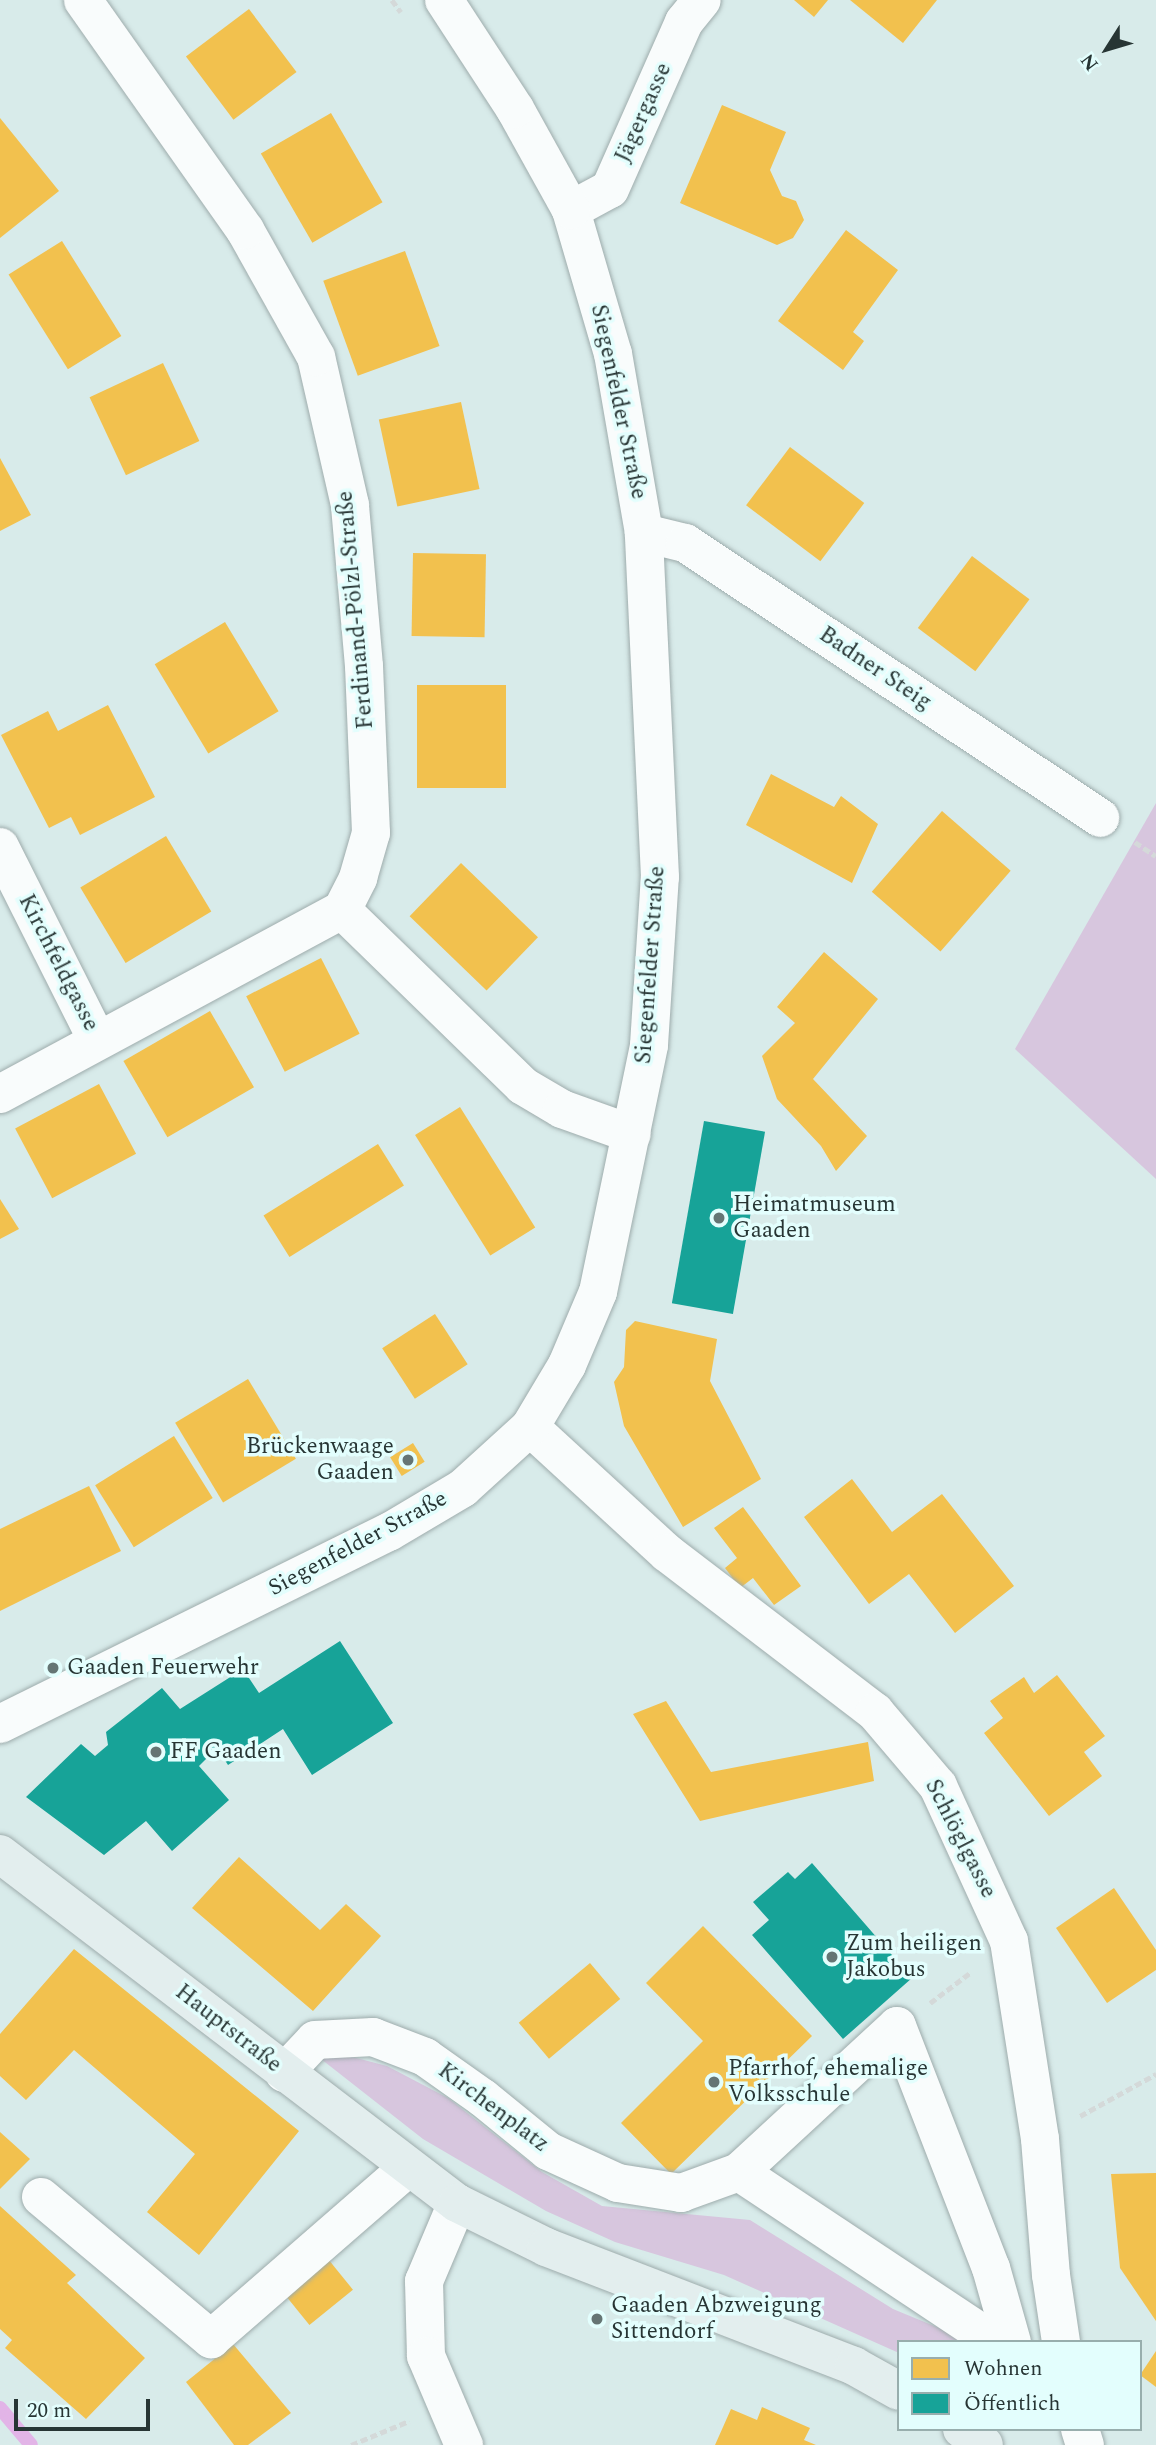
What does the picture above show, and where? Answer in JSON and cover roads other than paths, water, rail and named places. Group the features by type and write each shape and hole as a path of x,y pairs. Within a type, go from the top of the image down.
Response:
{"main road":[{"name":"Hauptstraße","path":"0,1854 43,1884 284,2073 457,2203"},
{"path":"457,2203 546,2248 853,2366 897,2390"},
{"path":"965,2431 984,2445"}],"street":[{"name":"Ferdinand-Pölzl-Straße","path":"83,0 245,230 317,357 350,505 365,680 371,833 358,878 342,910"},
{"name":"Siegenfelder Straße","path":"0,1724 389,1532 463,1488 530,1427 567,1364 598,1292 649,1045 660,877 645,533 613,354 571,210 515,109 444,0"},
{"name":"Jägergasse","path":"571,210 610,189 684,22 702,0"},
{"name":"Badner Steig","path":"645,533 685,543 1100,818"},
{"name":"Kirchfeldgasse","path":"0,847 97,1040"},
{"path":"0,1094 342,910 523,1086 562,1109 632,1134"},
{"name":"Schlöglgasse","path":"530,1427 667,1553 875,1712 938,1786 1009,1941 1040,2139 1051,2275 1061,2340"},
{"path":"992,2340 739,2172 897,2026 991,2268 1011,2340"},
{"name":"Kirchenplatz","path":"284,2073 315,2040 373,2037 425,2057 483,2098 548,2151 618,2183 681,2193 739,2172"},
{"path":"41,2197 211,2339 409,2166"},
{"path":"457,2203 424,2281 426,2356 464,2445"}],"waterway":[{"path":"0,2408 31,2445"}],"place":[{"name":"Heimatmuseum Gaaden","path":"719,1218"},
{"name":"Brückenwaage Gaaden","path":"408,1460"},
{"name":"Gaaden Feuerwehr","path":"53,1668"},
{"name":"FF Gaaden","path":"156,1752"},
{"name":"Zum heiligen Jakobus","path":"832,1957"},
{"name":"Pfarrhof, ehemalige Volksschule","path":"714,2082"},
{"name":"Gaaden Abzweigung Sittendorf","path":"597,2319"}]}
